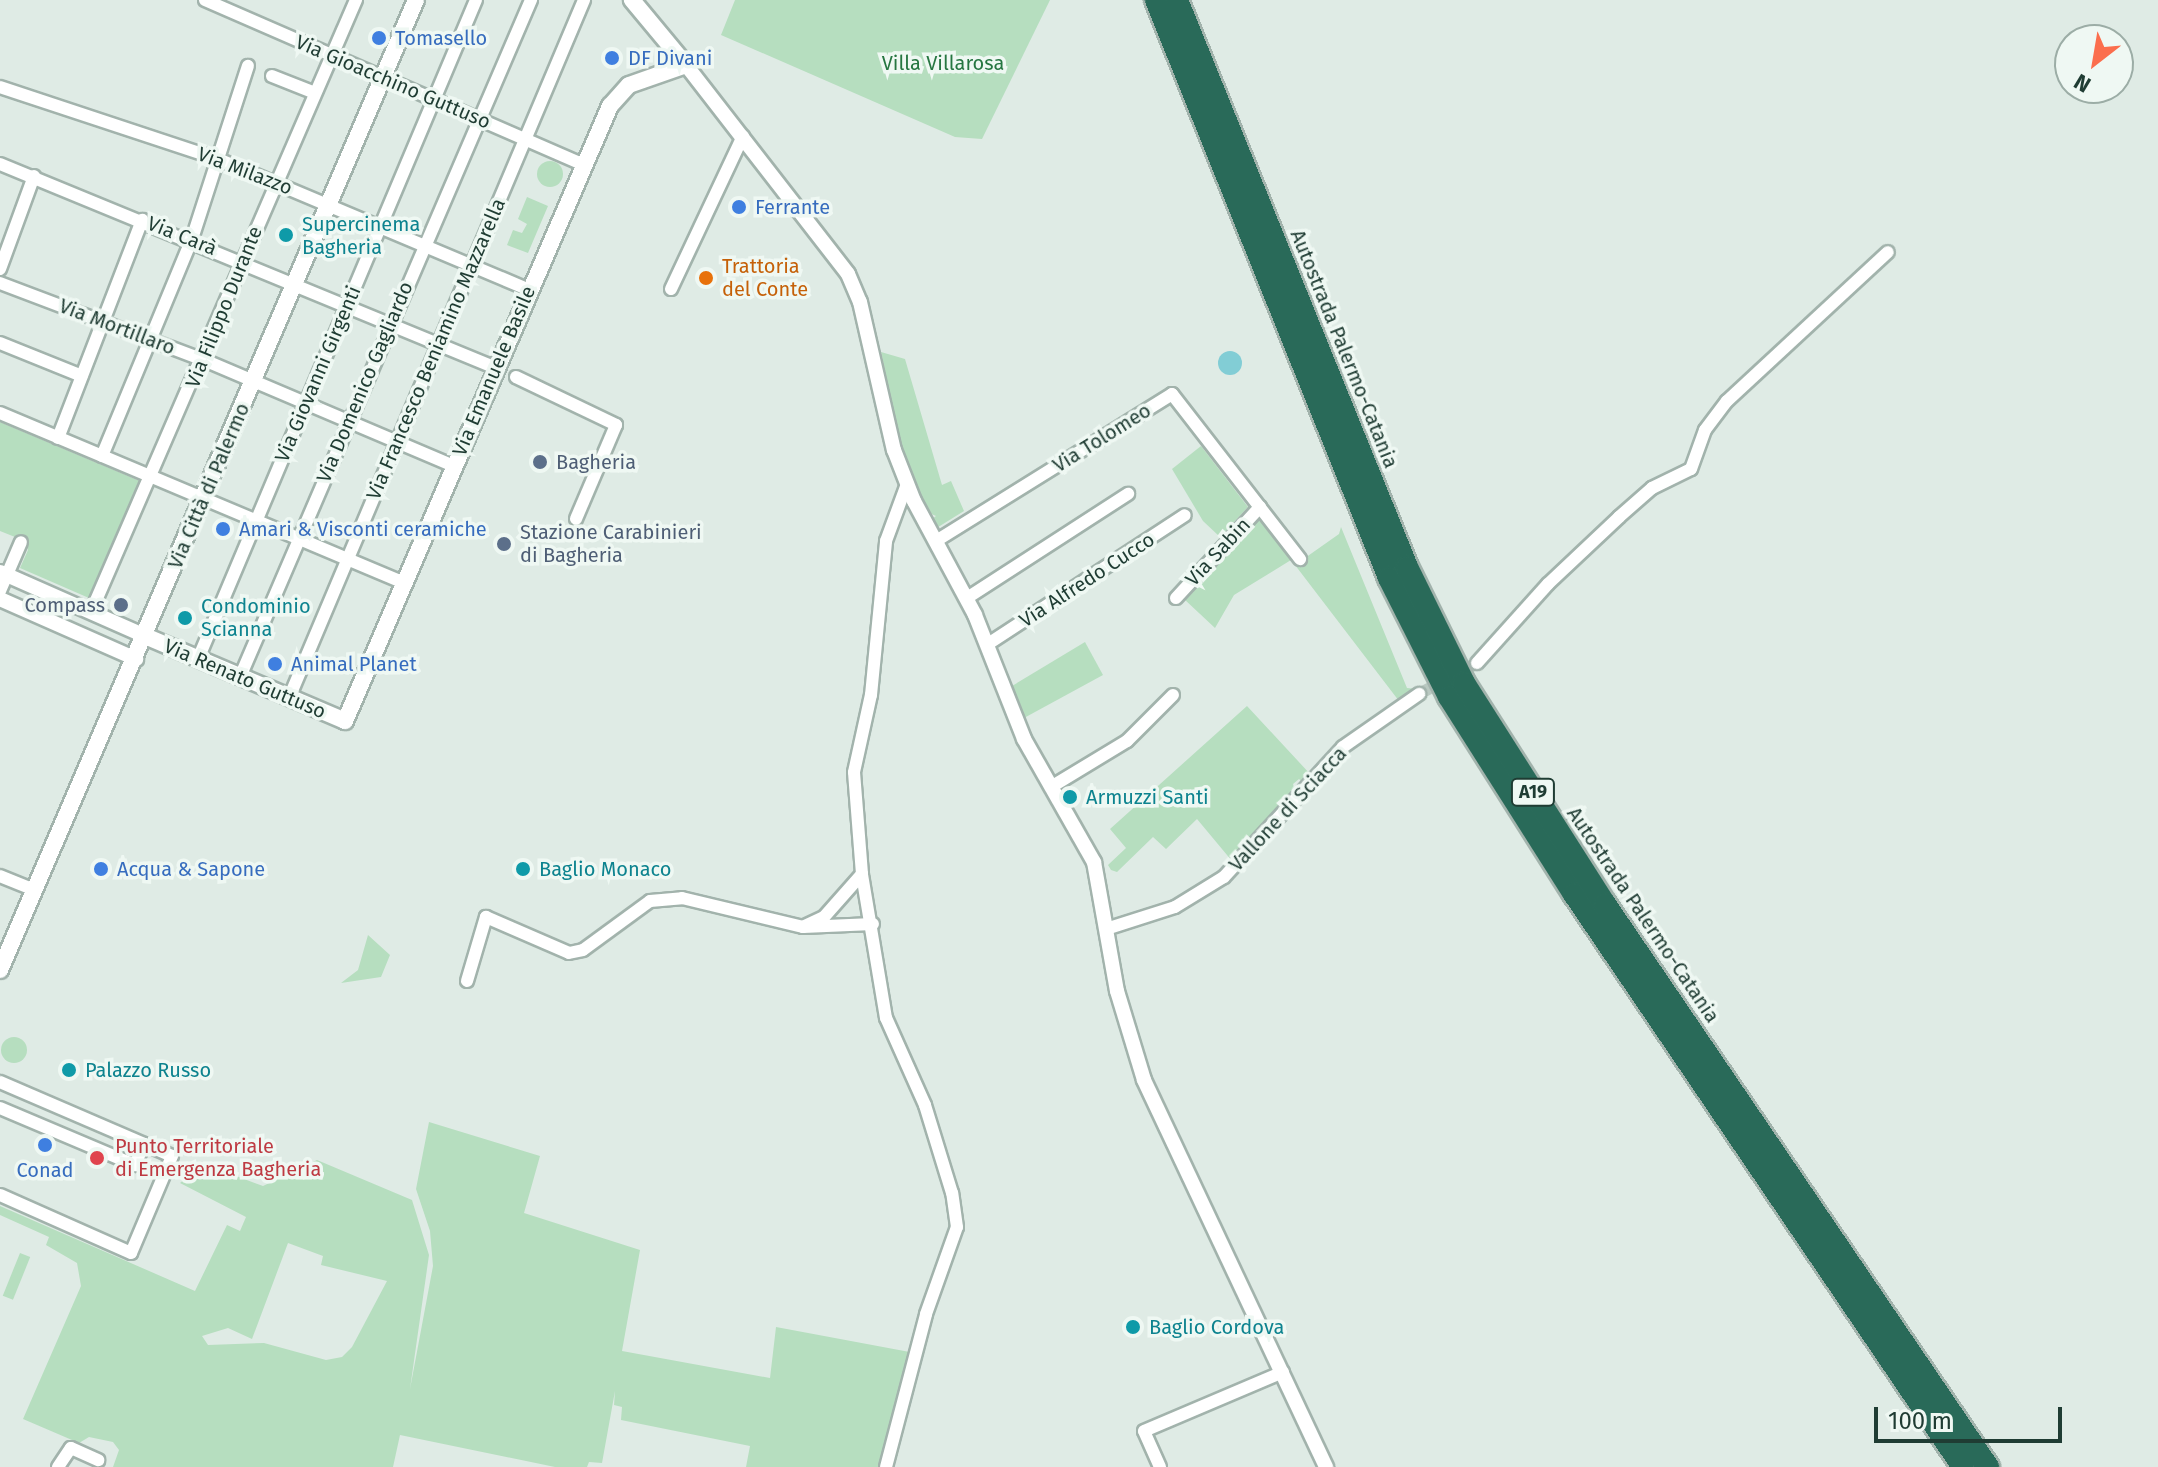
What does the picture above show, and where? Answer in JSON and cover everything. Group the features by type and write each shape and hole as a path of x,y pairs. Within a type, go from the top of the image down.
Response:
{"highway":[{"name":"A19","path":"1156,0 1389,578 1449,697 1574,894 1963,1467"},
{"name":"Autostrada Palermo-Catania","path":"1177,0 1407,567 1464,683 1605,904 1988,1467"}],"main road":[{"name":"Via Città di Palermo","path":"0,970 136,659 416,0"},
{"path":"632,0 686,65"},
{"name":"Via Emanuele Basile","path":"345,721 582,164 618,93 686,65"},
{"name":"Via Renato Guttuso","path":"145,636 345,721"}],"street":[{"name":"Via Gioacchino Guttuso","path":"205,0 582,164"},
{"name":"Via Filippo Durante","path":"91,612 204,360 275,182 356,0"},
{"name":"Via Giovanni Girgenti","path":"198,659 476,0"},
{"name":"Via Domenico Gagliardo","path":"240,677 389,323 531,0"},
{"name":"Via Francesco Beniamino Mazzarella","path":"289,698 584,0"},
{"path":"686,65 848,274 860,302 907,484 967,598 1024,739 1094,862 1117,991 1144,1080 1326,1467"},
{"path":"102,456 192,239 248,66"},
{"path":"272,76 315,93"},
{"name":"Via Milazzo","path":"0,87 218,159 528,289"},
{"path":"671,289 743,136"},
{"name":"Via Carà","path":"0,164 192,239 496,368"},
{"path":"0,269 34,176"},
{"path":"58,438 142,220"},
{"path":"1477,663 1548,584 1619,517 1652,488 1691,469 1705,430 1727,401 1888,252"},
{"name":"Via Mortillaro","path":"0,283 204,360 454,466"},
{"path":"0,343 82,376"},
{"path":"516,377 616,425 576,519"},
{"name":"Via Tolomeo","path":"936,541 1172,394 1300,559"},
{"path":"0,413 405,583"},
{"path":"886,1467 926,1314 957,1227 952,1193 925,1105 886,1018 873,924 862,874 854,772 871,695 886,541 907,484"},
{"path":"967,598 1128,494"},
{"name":"Via Sabin","path":"1176,598 1260,507"},
{"name":"Via Alfredo Cucco","path":"988,644 1185,515"},
{"path":"0,591 3,574 21,542"},
{"path":"3,574 145,636"},
{"path":"0,599 136,659"},
{"name":"Vallone di Sciacca","path":"1106,929 1175,907 1224,877 1264,840 1343,747 1419,694"},
{"path":"1051,787 1127,741 1173,695"},
{"path":"803,927 830,910 862,874"},
{"path":"0,876 35,890"},
{"path":"467,981 486,917 569,953 583,950 650,901 682,898 803,927 843,928 873,924"},
{"path":"830,910 831,924 843,928"},
{"path":"0,1082 172,1156 131,1253 0,1195"},
{"path":"18,1089 4,1110 135,1165 144,1144"},
{"path":"100,1149 109,1129"},
{"path":"1160,1467 1144,1431 1283,1372"},
{"path":"58,1467 71,1448 98,1460"}],"green space":[{"name":"Villa Villarosa","path":"735,0 1050,0 982,139 955,137 721,35"},
{"path":"550,161 559,165 563,174 559,183 550,187 541,183 537,174 541,165"},
{"path":"527,197 548,206 528,253 507,245 513,230 522,233 527,224 518,219"},
{"path":"881,352 905,359 942,485 951,481 964,511 935,529 932,519 936,516 927,512 906,470"},
{"path":"0,422 140,481 89,598 20,568 28,550 25,541 0,531"},
{"path":"1201,446 1248,507 1220,537 1203,521 1172,469"},
{"path":"1259,518 1291,560 1234,595 1215,628 1184,599"},
{"path":"1341,527 1407,688 1418,689 1399,701 1295,565 1339,534"},
{"path":"1085,642 1103,675 1024,718 1012,686"},
{"path":"1247,706 1311,775 1304,784 1299,779 1293,784 1295,792 1232,861 1197,819 1166,849 1153,837 1117,872 1111,870 1108,865 1126,848 1110,829"},
{"path":"368,935 390,955 381,977 341,983 358,970"},
{"path":"14,1037 23,1041 27,1050 23,1059 14,1063 5,1059 1,1050 5,1041"},
{"path":"429,1122 540,1156 524,1213 640,1250 622,1351 770,1378 776,1327 915,1353 886,1467 746,1467 750,1446 621,1420 622,1407 614,1405 615,1391 602,1463 589,1462 587,1467 555,1467 400,1435 393,1467 113,1467 119,1450 113,1442 89,1437 79,1443 23,1419 81,1286 77,1263 46,1245 49,1237 0,1215 0,1206 195,1291 227,1225 240,1231 246,1217 180,1183 198,1168 215,1168 263,1186 317,1160 412,1200 429,1255 410,1389 433,1266 430,1231 416,1189","holes":["288,1243 323,1256 321,1265 387,1281 352,1347 342,1357 326,1360 264,1343 208,1345 202,1336 228,1328 252,1339"]},
{"path":"20,1253 30,1257 13,1300 3,1296"}],"water":[{"path":"1230,351 1239,354 1242,363 1239,372 1230,375 1221,372 1218,363 1221,354"}],"tunnel":[{"path":"1419,694 1477,663"}],"place":[{"name":"Tomasello","path":"379,38"},
{"name":"DF Divani","path":"612,58"},
{"name":"Ferrante","path":"739,207"},
{"name":"Supercinema Bagheria","path":"286,235"},
{"name":"Trattoria del Conte","path":"706,278"},
{"name":"Bagheria","path":"540,462"},
{"name":"Amari & Visconti ceramiche","path":"223,529"},
{"name":"Stazione Carabinieri di Bagheria","path":"504,544"},
{"name":"Compass","path":"121,605"},
{"name":"Condominio Scianna","path":"185,618"},
{"name":"Animal Planet","path":"275,664"},
{"name":"Armuzzi Santi","path":"1070,797"},
{"name":"Acqua & Sapone","path":"101,869"},
{"name":"Baglio Monaco","path":"523,869"},
{"name":"Palazzo Russo","path":"69,1070"},
{"name":"Conad","path":"45,1145"},
{"name":"Punto Territoriale di Emergenza Bagheria","path":"97,1158"},
{"name":"Baglio Cordova","path":"1133,1327"}]}
